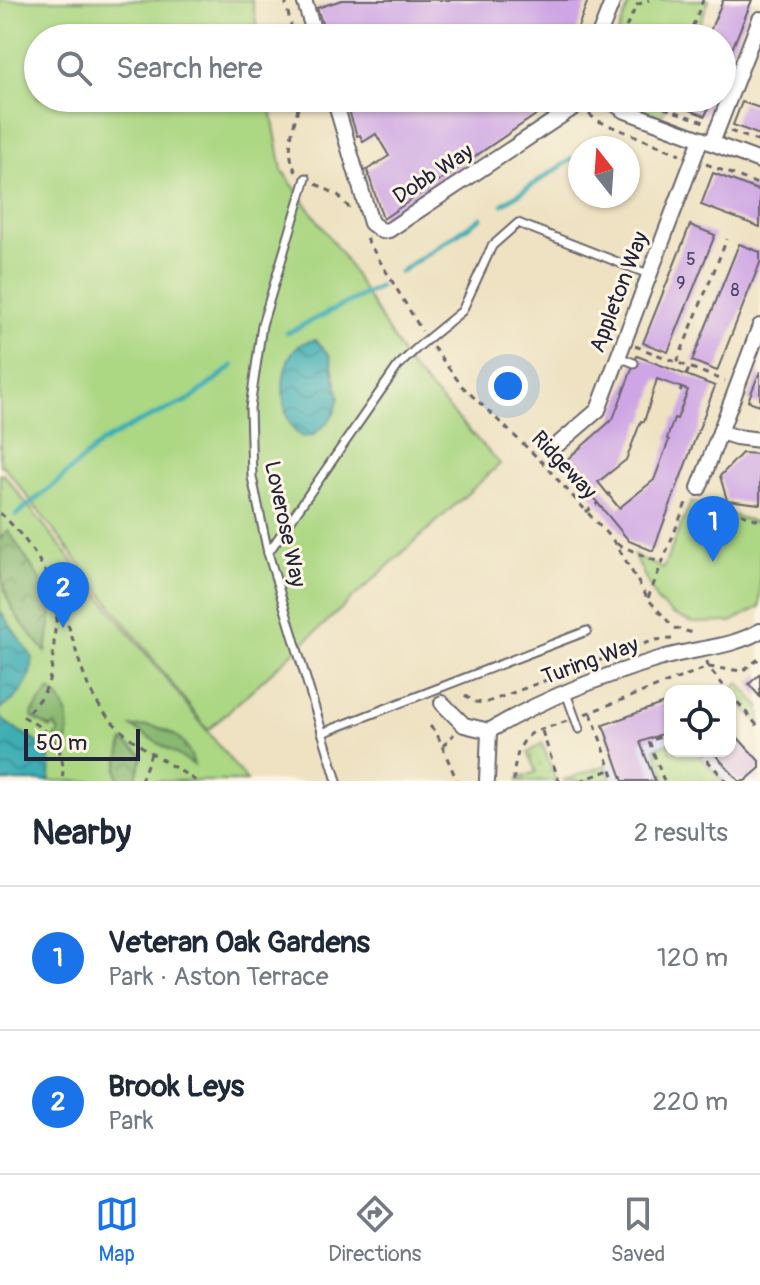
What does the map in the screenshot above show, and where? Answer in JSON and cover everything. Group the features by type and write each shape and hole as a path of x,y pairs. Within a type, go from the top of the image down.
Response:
{"street":[{"path":"304,0 312,24"},
{"path":"604,24 613,0"},
{"name":"Appleton Way","path":"736,73 760,19"},
{"name":"Dobb Way","path":"338,112 371,223 382,231 389,230 567,112"},
{"path":"628,112 760,161"},
{"name":"Appleton Way","path":"556,446 598,410 694,159 719,112"},
{"path":"700,495 760,326"},
{"path":"720,432 760,440"},
{"name":"Turing Way","path":"489,731 527,708 566,693 661,658 745,639 760,631"},
{"path":"442,703 464,725 489,731 487,781"}],"lane":[{"name":"Loverose Way","path":"306,178 262,325 250,408 252,477 268,553 337,781"},
{"path":"268,553 398,366 462,311 492,246 518,223 643,272"},
{"path":"619,357 634,363"},
{"path":"322,733 587,631"},
{"path":"566,693 579,729"}],"path":[{"path":"285,0 291,24"},
{"path":"628,24 637,5 649,0"},
{"path":"694,24 703,0"},
{"path":"297,112 289,149 295,171 338,195 353,215"},
{"path":"591,112 596,120 760,185"},
{"name":"Ridgeway","path":"364,235 396,291 462,386 540,460 616,544 631,565 648,599 674,628 703,636 705,649"},
{"path":"677,362 727,239"},
{"path":"624,342 738,386"},
{"path":"686,375 690,367"},
{"path":"648,599 687,498 700,495 760,521"},
{"path":"586,512 598,503"},
{"path":"0,513 18,529 40,562 67,618 83,677 98,705 113,725 196,781"},
{"path":"616,544 661,563"},
{"path":"60,605 54,620 52,667 46,689 24,717 47,730 59,749 62,781"},
{"path":"705,649 708,667 723,685"},
{"path":"514,781 516,757 523,743 535,731 591,713 708,667 742,671 760,658"},
{"path":"736,700 760,729"},
{"path":"591,713 615,781"},
{"path":"430,726 437,734 457,781"},
{"path":"542,731 559,781"},
{"path":"664,736 649,741 664,781"},
{"path":"141,781 152,751"},
{"path":"596,754 604,751"},
{"path":"704,757 726,781"},
{"path":"580,781 611,770"}],"shaded area":[{"path":"664,703 664,757 736,757 736,736 760,762 760,768 754,773 760,781 560,781 616,761 603,725"}],"green space":[{"path":"0,0 252,0 256,24 24,24 24,112 272,112 282,170 345,259 410,367 500,464 208,730 4,466 0,465"},
{"path":"631,0 709,0 700,24 622,24"},
{"path":"0,474 4,475 247,781 0,781"},
{"path":"691,502 760,524 760,607 731,622 693,623 672,614 657,601 634,555 663,569"},
{"path":"8,530 39,578 52,610 46,652 9,602 2,576 0,539"},
{"path":"739,683 760,707 760,725 736,698 736,686"},
{"path":"50,690 66,710 66,752 55,737 59,733 55,725 51,728 33,718 32,713"},
{"path":"151,726 179,739 194,765 132,727"},
{"path":"123,741 143,755 135,781 119,781 117,770"},
{"path":"542,743 556,781 518,781 536,772 528,753"},
{"path":"664,744 664,757 701,757 723,781 667,781 655,748"},
{"path":"606,765 612,781 562,781"}],"water":[{"path":"316,340 330,356 339,397 334,414 326,424 312,436 302,437 294,430 285,407 286,365 298,346"},
{"path":"0,611 33,658 23,688 0,709"},
{"path":"0,717 43,747 51,767 49,781 0,781"}],"building":[{"path":"342,0 588,0 579,24 322,24 317,8"},
{"path":"723,0 752,0 736,39 736,24 713,24"},
{"path":"742,102 760,108 760,135 733,125"},
{"path":"349,112 540,112 383,219 367,170 389,156 376,134 363,142 360,135 357,136"},
{"path":"713,173 760,191 760,227 701,205"},
{"path":"690,225 715,235 668,352 643,343"},
{"path":"739,244 760,252 760,263 717,371 692,361"},
{"path":"637,356 715,386 653,551 629,541 564,462 613,419","holes":["657,379 688,390 677,419 674,418 654,480 619,508 598,482 626,460 641,421 644,422"]},
{"path":"760,371 760,405 748,401"},
{"path":"742,453 760,454 760,504 727,500 720,476"},
{"path":"760,674 760,697 749,684"},
{"path":"664,703 664,733 640,742 655,781 623,781 603,725"},
{"path":"736,736 760,762 760,768 745,781 739,781 717,757 736,757"}],"waterway":[{"path":"503,204 568,162"},
{"path":"400,272 481,218"},
{"path":"287,333 379,287"},
{"path":"16,515 101,443 191,399 233,366"}],"place":[{"name":"Veteran Oak Gardens","path":"713,562"},
{"name":"Brook Leys","path":"63,628"}]}
